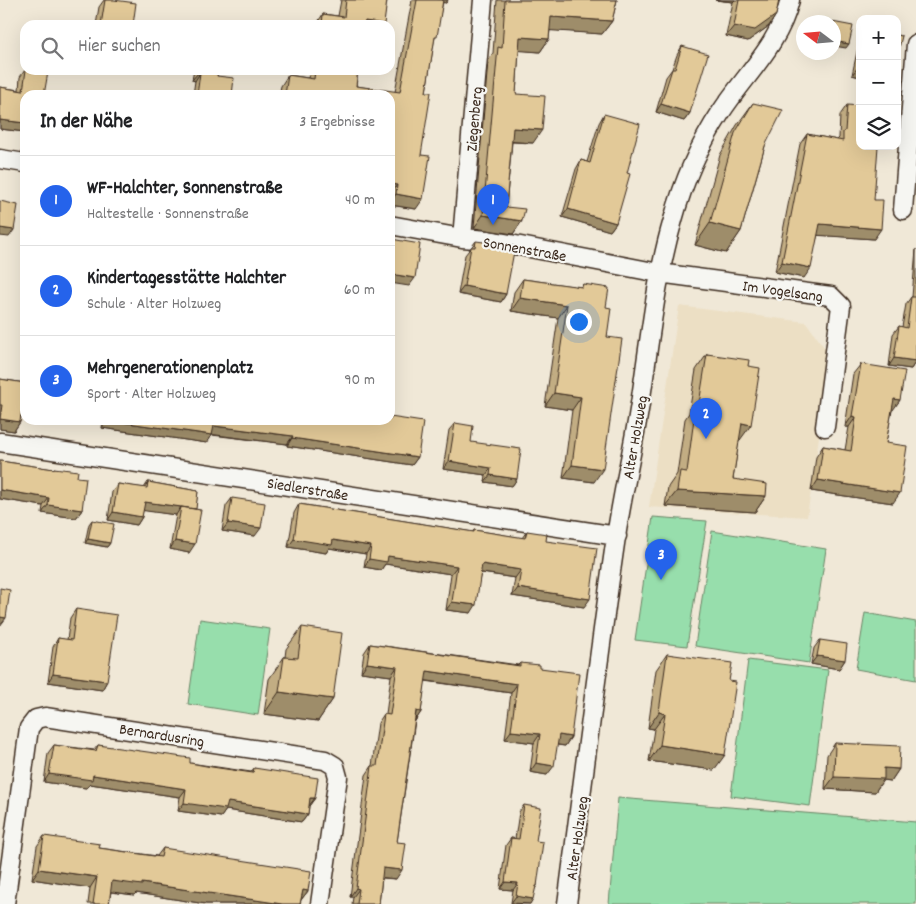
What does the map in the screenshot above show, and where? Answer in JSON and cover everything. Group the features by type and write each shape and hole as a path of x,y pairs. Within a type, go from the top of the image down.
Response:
{"street":[{"name":"Ziegenberg","path":"462,238 484,0"},
{"name":"Alter Holzweg","path":"567,904 617,536 638,417 660,273 673,219 699,153 721,112 774,42 790,0"},
{"path":"903,210 916,44"},
{"path":"0,159 20,162"},
{"name":"Sonnenstraße","path":"395,226 462,238 489,240 660,273"},
{"name":"Im Vogelsang","path":"660,273 831,296 841,306 824,428"},
{"name":"Siedlerstraße","path":"0,442 617,536"},
{"name":"Bernardusring","path":"5,904 29,728 36,718 45,717 325,760 335,766 338,777 320,904"}],"shaded area":[{"path":"679,306 806,322 831,357 807,517 649,507"}],"green space":[{"path":"653,517 707,521 687,646 635,640"},
{"path":"712,531 826,549 809,663 695,646"},
{"path":"865,613 916,622 916,680 856,669"},
{"path":"200,619 270,629 258,715 188,704"},
{"path":"748,660 828,670 810,806 731,796"},
{"path":"618,798 916,822 916,904 609,904"}],"building":[{"path":"105,0 136,3 134,20 102,20"},
{"path":"346,0 387,0 384,20 322,20 323,14 344,17"},
{"path":"417,0 443,0 426,92 431,92 421,155 430,156 423,199 396,194 395,91 400,92"},
{"path":"505,0 617,0 612,21 551,17 549,39 520,37 516,94 545,96 542,130 513,128 506,207 525,209 522,221 483,215 498,47 502,48"},
{"path":"739,0 779,0 776,15 755,30 734,26"},
{"path":"841,23 853,26 849,44 841,42"},
{"path":"682,46 708,54 690,113 661,104 672,69 675,69"},
{"path":"25,75 47,75 45,90 23,90"},
{"path":"200,75 217,75 234,78 233,90 198,90"},
{"path":"288,75 314,79 314,75 357,75 356,86 385,90 286,90"},
{"path":"0,87 20,90 20,122 0,120"},
{"path":"753,103 783,110 765,146 741,231 710,223 735,133"},
{"path":"847,105 856,106 856,150 878,150 874,200 883,200 881,229 820,224 811,268 782,262 807,134 843,141 843,132 845,131"},
{"path":"604,114 640,124 627,173 630,174 616,223 568,209 581,160 590,163"},
{"path":"0,201 18,205 14,230 0,228"},
{"path":"395,240 420,244 415,278 395,275"},
{"path":"476,241 515,246 506,294 464,286 471,247 475,247"},
{"path":"523,279 582,287 583,284 609,288 606,307 611,308 607,337 622,339 603,469 572,465 581,397 554,393 567,305 520,298"},
{"path":"911,297 916,297 916,361 894,358 899,326 907,328"},
{"path":"707,354 749,360 748,366 760,368 751,425 742,423 733,479 767,484 766,496 677,491 680,471 687,472 696,403 699,404"},
{"path":"861,364 905,371 900,400 894,399 886,443 907,446 900,493 818,480 823,446 851,451 856,417 852,416"},
{"path":"0,379 20,382 20,422 0,419 2,405 0,405"},
{"path":"395,418 423,422 418,457 292,438 293,436 214,426 212,435 142,425 395,425"},
{"path":"455,423 473,426 471,442 521,449 517,479 490,475 491,468 449,461"},
{"path":"0,461 78,471 77,477 86,478 82,510 48,505 49,498 0,490"},
{"path":"148,482 198,491 196,509 145,502 142,517 113,512 118,484 147,488"},
{"path":"232,498 265,503 261,528 228,523"},
{"path":"299,504 474,532 474,530 525,538 527,531 547,534 546,541 597,548 590,599 518,588 521,570 482,564 476,605 452,602 457,566 388,556 387,562 369,559 371,546 333,540 332,545 294,539"},
{"path":"181,507 201,510 195,544 175,541"},
{"path":"92,520 114,524 110,543 88,539"},
{"path":"0,588 10,590 6,618 0,617"},
{"path":"76,609 117,615 107,681 53,674 58,638 72,640"},
{"path":"302,627 342,633 333,699 279,692 284,657 298,658"},
{"path":"820,640 847,644 845,660 817,656"},
{"path":"370,644 520,666 520,663 540,665 540,668 579,673 571,737 559,735 554,766 536,763 540,734 511,731 517,684 427,671 421,712 416,711 397,842 406,843 402,870 383,868 379,904 357,904 359,889 356,888 372,766 377,766 384,714 390,715 397,667 367,663"},
{"path":"667,654 732,663 729,681 736,682 725,755 660,745 665,714 659,712"},
{"path":"835,743 900,746 899,769 884,768 884,779 834,777"},
{"path":"54,745 96,751 98,745 190,758 190,763 212,767 253,773 254,768 318,778 315,798 310,798 308,814 228,802 226,809 184,803 186,789 93,775 92,780 49,774"},
{"path":"524,805 541,808 536,841 543,842 537,886 533,899 516,896 518,883 505,882 511,838 519,839"},
{"path":"44,836 100,844 99,848 161,857 163,848 311,871 308,891 303,890 300,904 282,904 142,883 142,885 112,881 109,904 93,904 97,877 39,869"}],"place":[{"name":"WF-Halchter, Sonnenstraße","path":"493,225"},
{"name":"Kindertagesstätte Halchter","path":"706,439"},
{"name":"Mehrgenerationenplatz","path":"661,580"}]}
